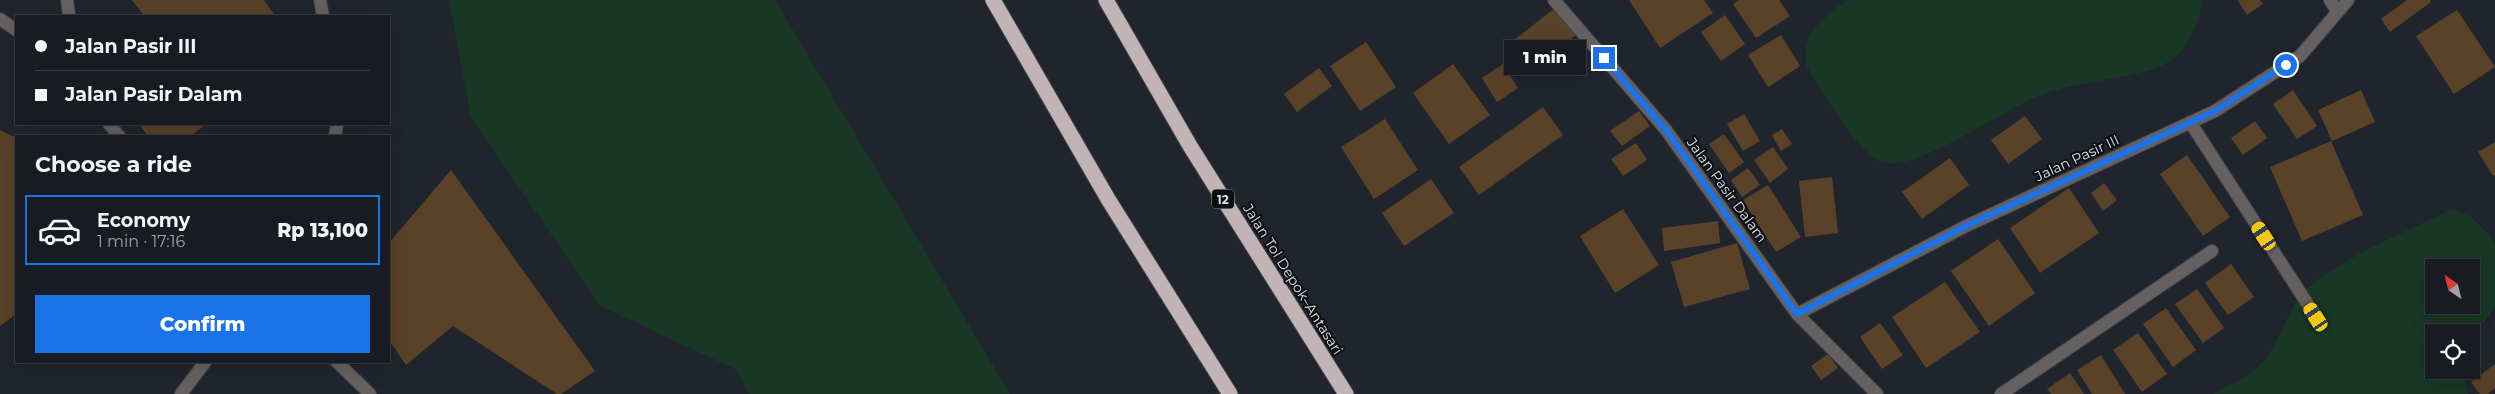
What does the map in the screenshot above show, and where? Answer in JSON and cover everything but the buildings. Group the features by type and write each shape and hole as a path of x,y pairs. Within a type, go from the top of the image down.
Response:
{"highway":[{"path":"993,0 1108,199 1230,394"},
{"name":"Jalan Tol Depok–Antasari","path":"1106,0 1190,146 1346,394"}],"street":[{"path":"67,0 69,15"},
{"path":"320,0 323,15"},
{"name":"Jalan Pasir Dalam","path":"1554,0 1666,130 1797,314 1878,394"},
{"name":"Jalan Pasir III","path":"1797,314 1966,226 2215,111 2300,56 2333,5 2348,0"},
{"path":"0,19 15,29"},
{"path":"2190,122 2316,317"},
{"path":"2001,394 2212,251"},
{"path":"181,394 204,363"},
{"path":"338,363 370,394"}],"green space":[{"path":"449,0 775,0 1010,394 749,394 735,369 600,306 471,117"},
{"path":"1848,0 2203,0 2195,29 2186,46 2172,60 2163,65 2127,76 2068,87 2039,96 1953,142 1911,160 1894,163 1881,162 1871,156 1861,146 1840,119 1807,67 1805,56 1810,36 1822,20"},
{"path":"2452,209 2471,217 2489,234 2495,244 2495,307 2480,328 2480,324 2425,324 2425,379 2465,379 2468,394 2213,394 2244,377 2259,366 2275,344 2296,302 2309,287 2358,254"}],"route":[{"path":"1604,58 1666,130 1797,314 1966,226 2215,111 2286,65"}]}
